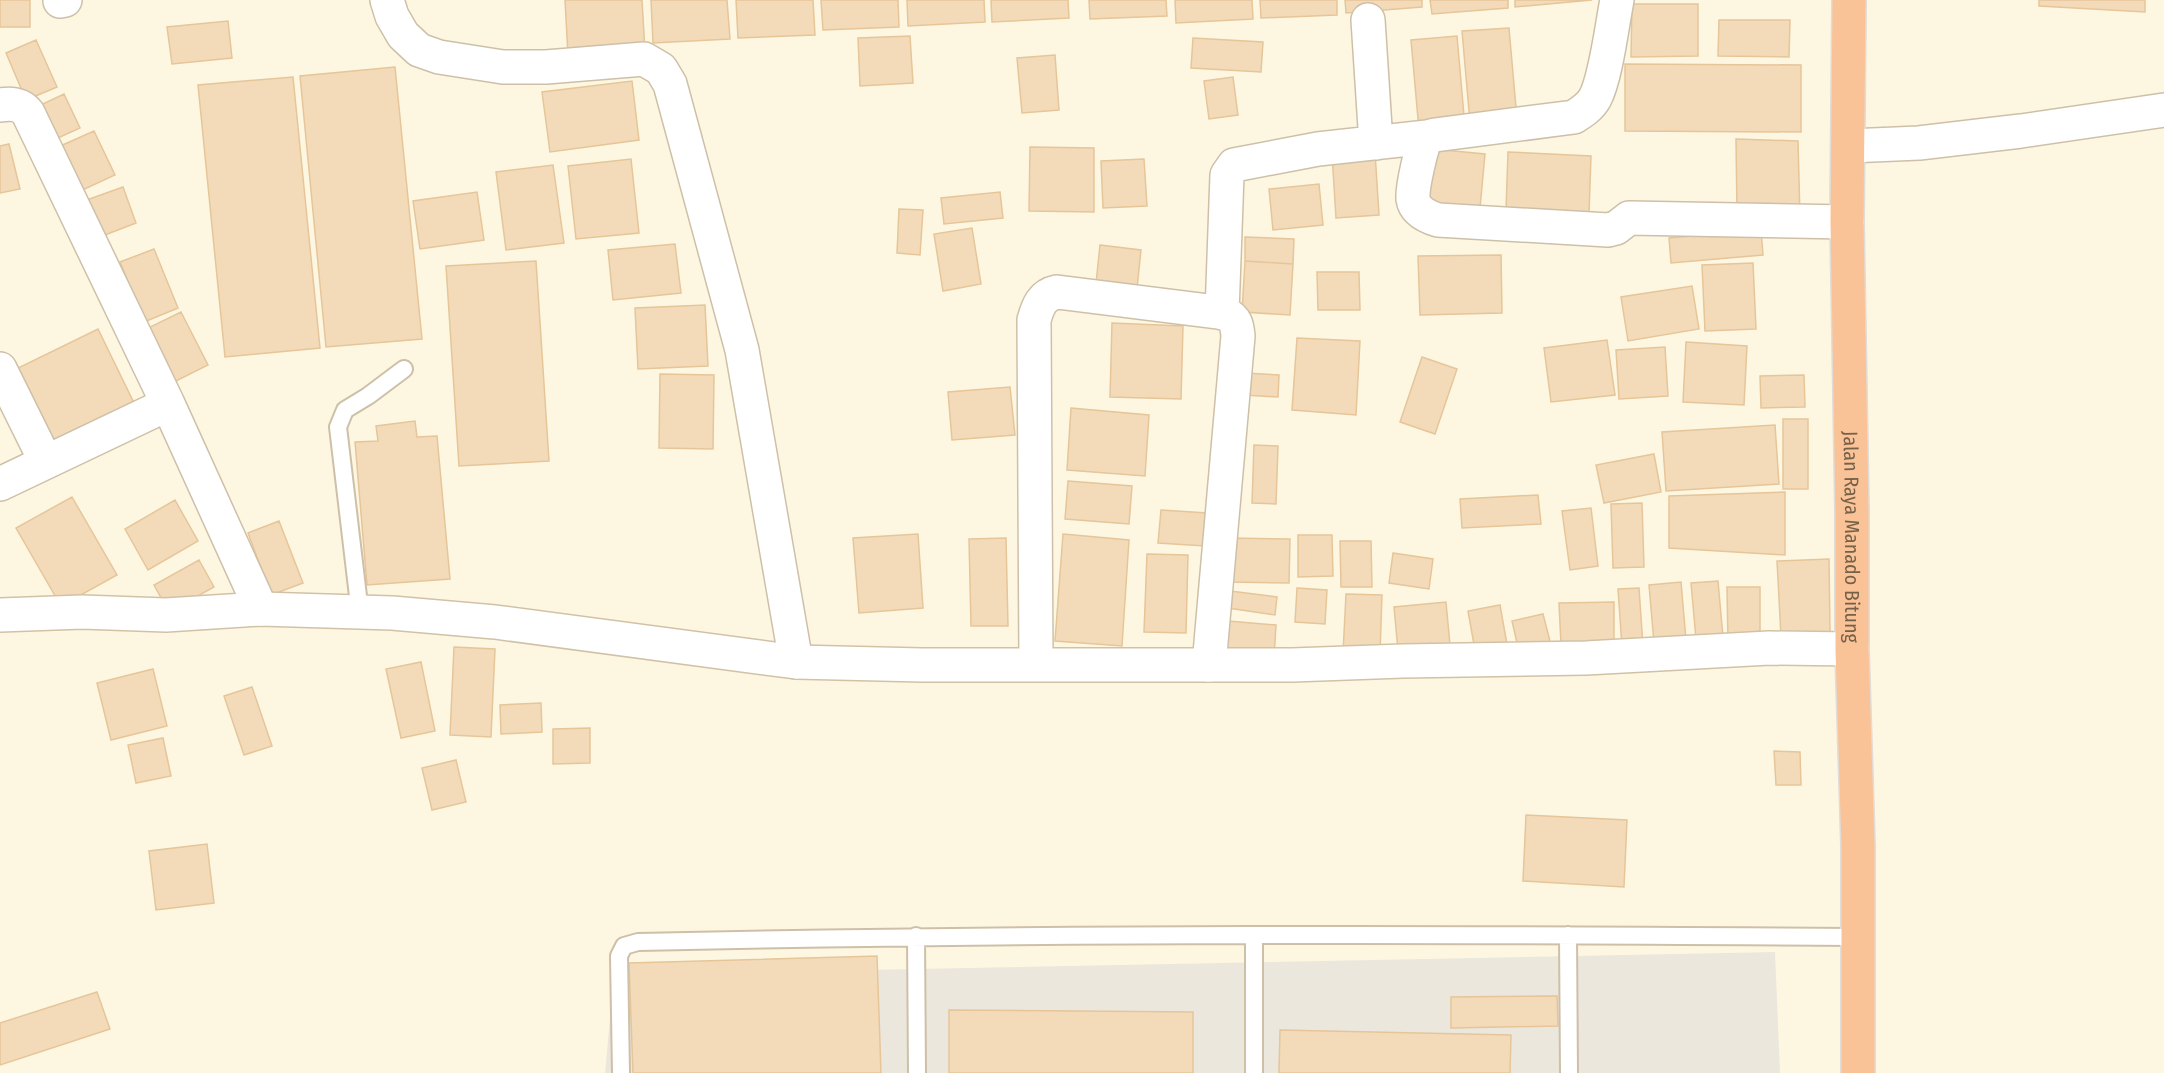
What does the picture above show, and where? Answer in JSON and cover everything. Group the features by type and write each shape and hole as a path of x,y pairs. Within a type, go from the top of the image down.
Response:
{"highway":[{"name":"Jalan Raya Manado Bitung","path":"1849,0 1847,222 1852,649 1858,846 1858,1073"}],"street":[{"path":"387,0 392,16 403,35 418,50 439,57 503,68 546,68 644,59 661,69 670,84 742,350 796,662"},
{"path":"1222,312 1227,175 1234,165 1318,149 1574,117 1586,109 1595,97 1604,68 1617,0"},
{"path":"1368,20 1376,143"},
{"path":"0,105 15,104 24,108 28,113 168,404 261,609"},
{"path":"1849,146 1930,142 2164,110"},
{"path":"1427,137 1421,150 1413,200 1427,217 1438,220 1608,230 1616,228 1629,218 1847,222"},
{"path":"1036,664 1034,320 1043,298 1057,292 1222,312 1231,316 1237,325 1238,336 1209,664"},
{"path":"0,369 46,462"},
{"path":"0,484 168,404"},
{"path":"0,615 82,612 166,615 261,609 392,613 495,622 796,662 922,665 1468,661 1587,658 1769,648 1852,649"}],"lane":[{"path":"360,613 338,428 345,410 404,369"},
{"path":"621,1073 619,956 621,949 627,944 638,942 916,936 1568,934 1857,937"},
{"path":"1568,934 1569,1073"},
{"path":"1254,935 1254,1073"},
{"path":"916,936 917,1073"}],"shaded area":[{"path":"1775,952 1780,1073 605,1073 614,975"}],"building":[{"path":"0,0 30,0 30,27 0,27"},
{"path":"565,0 642,0 645,51 568,55"},
{"path":"651,0 727,0 730,39 653,43"},
{"path":"736,0 813,0 815,35 738,38"},
{"path":"821,0 898,0 899,27 823,30"},
{"path":"907,0 984,0 985,22 908,26"},
{"path":"991,0 1068,0 1069,18 992,22"},
{"path":"1089,0 1166,0 1167,16 1090,19"},
{"path":"1175,0 1252,0 1253,19 1176,23"},
{"path":"1260,0 1337,0 1337,15 1261,18"},
{"path":"1345,0 1422,0 1422,7 1346,13"},
{"path":"1430,0 1508,0 1508,8 1432,14"},
{"path":"1515,0 1592,0 1515,7"},
{"path":"2039,0 2145,0 2145,12 2039,6"},
{"path":"1632,4 1698,4 1698,56 1631,57"},
{"path":"1719,20 1790,20 1789,57 1718,56"},
{"path":"228,21 232,58 172,64 167,27"},
{"path":"1509,28 1517,119 1470,122 1462,31"},
{"path":"910,36 913,83 860,86 858,38"},
{"path":"1457,36 1465,127 1419,130 1411,40"},
{"path":"1193,38 1263,42 1261,72 1191,68"},
{"path":"36,40 57,87 26,100 6,53"},
{"path":"1055,55 1059,110 1022,113 1017,58"},
{"path":"1625,64 1801,65 1801,132 1625,131"},
{"path":"395,67 422,339 326,347 300,76"},
{"path":"293,77 320,348 225,357 198,85"},
{"path":"1233,77 1238,115 1209,119 1204,81"},
{"path":"632,81 639,140 550,152 542,92"},
{"path":"64,94 80,128 47,143 30,110"},
{"path":"94,131 115,175 76,193 56,148"},
{"path":"1736,139 1798,141 1800,217 1737,215"},
{"path":"9,144 20,189 0,193 0,146"},
{"path":"1030,147 1094,148 1094,212 1029,211"},
{"path":"1433,149 1485,154 1480,208 1428,203"},
{"path":"1375,152 1379,215 1336,218 1332,154"},
{"path":"1508,152 1591,156 1589,214 1506,210"},
{"path":"631,159 639,233 576,239 568,166"},
{"path":"1144,159 1147,206 1103,208 1101,161"},
{"path":"553,165 564,243 506,250 496,172"},
{"path":"1319,184 1323,225 1273,230 1269,189"},
{"path":"123,187 136,223 97,238 84,201"},
{"path":"477,192 484,240 420,249 413,201"},
{"path":"1000,192 1003,218 944,224 941,198"},
{"path":"899,209 923,210 920,255 897,253"},
{"path":"972,228 981,284 943,291 934,234"},
{"path":"1761,230 1763,255 1671,263 1669,238"},
{"path":"1245,237 1294,239 1293,264 1245,261"},
{"path":"675,244 681,293 613,300 608,250"},
{"path":"1100,245 1141,250 1136,298 1095,293"},
{"path":"154,249 178,308 144,322 120,262"},
{"path":"1501,255 1502,313 1420,315 1418,256"},
{"path":"536,261 549,461 459,466 446,266"},
{"path":"1245,261 1293,264 1290,315 1242,312"},
{"path":"1753,263 1756,329 1705,331 1702,265"},
{"path":"1317,272 1359,272 1360,310 1318,310"},
{"path":"1692,286 1699,329 1628,341 1621,297"},
{"path":"705,305 708,366 638,369 635,308"},
{"path":"181,312 208,365 172,383 144,330"},
{"path":"1112,323 1183,326 1181,399 1110,397"},
{"path":"98,329 134,403 51,444 14,370"},
{"path":"1297,338 1360,341 1356,415 1292,410"},
{"path":"1607,340 1615,395 1551,402 1544,348"},
{"path":"1686,342 1747,346 1744,405 1683,402"},
{"path":"1665,347 1668,396 1619,399 1616,350"},
{"path":"1422,357 1457,369 1435,434 1400,422"},
{"path":"1245,373 1279,375 1278,397 1244,395"},
{"path":"660,374 714,375 713,449 659,448"},
{"path":"1804,375 1805,407 1761,408 1760,376"},
{"path":"1010,387 1015,435 952,440 948,392"},
{"path":"1071,408 1149,415 1145,476 1067,470"},
{"path":"1783,419 1808,419 1808,489 1783,489"},
{"path":"415,421 417,437 437,436 450,579 367,585 355,442 378,441 376,426"},
{"path":"1775,425 1779,484 1666,491 1662,432"},
{"path":"1254,445 1278,446 1276,504 1252,503"},
{"path":"1654,454 1661,492 1604,503 1596,465"},
{"path":"1068,481 1132,486 1129,524 1065,519"},
{"path":"1785,492 1785,555 1669,548 1669,496"},
{"path":"1538,495 1541,524 1462,528 1460,499"},
{"path":"72,497 117,575 61,606 16,528"},
{"path":"175,500 198,541 148,570 125,529"},
{"path":"1642,503 1644,567 1613,568 1611,504"},
{"path":"1591,508 1598,566 1570,570 1562,511"},
{"path":"1161,510 1207,513 1205,546 1158,543"},
{"path":"279,521 303,583 271,595 248,533"},
{"path":"918,534 923,608 859,613 853,538"},
{"path":"1063,534 1129,540 1122,646 1055,641"},
{"path":"1298,535 1332,535 1333,576 1298,577"},
{"path":"1006,538 1008,626 971,626 969,539"},
{"path":"1229,538 1290,539 1289,583 1229,582"},
{"path":"1340,541 1371,541 1372,587 1341,587"},
{"path":"1393,553 1433,559 1429,589 1389,583"},
{"path":"1147,554 1188,555 1186,633 1144,632"},
{"path":"1829,559 1830,632 1781,636 1777,561"},
{"path":"199,560 214,587 169,612 154,585"},
{"path":"1718,581 1723,637 1696,639 1691,583"},
{"path":"1681,582 1686,640 1654,643 1649,585"},
{"path":"1727,587 1760,587 1760,641 1728,642"},
{"path":"1297,588 1327,590 1325,624 1295,622"},
{"path":"1639,588 1643,646 1622,647 1618,589"},
{"path":"1230,591 1277,597 1275,615 1228,608"},
{"path":"1346,594 1382,595 1380,654 1343,653"},
{"path":"1446,602 1450,645 1398,650 1394,607"},
{"path":"1614,602 1614,643 1561,645 1559,603"},
{"path":"1500,605 1508,650 1476,656 1468,611"},
{"path":"1543,614 1552,649 1520,656 1512,621"},
{"path":"1228,621 1276,625 1274,658 1225,654"},
{"path":"454,647 495,649 491,737 450,735"},
{"path":"421,662 435,731 401,738 386,669"},
{"path":"153,669 167,726 111,740 97,683"},
{"path":"252,687 272,746 244,755 224,696"},
{"path":"541,703 542,732 501,734 500,705"},
{"path":"590,728 590,763 553,764 553,729"},
{"path":"163,738 171,776 136,783 128,745"},
{"path":"1774,751 1800,752 1801,785 1776,785"},
{"path":"456,760 466,802 432,810 422,768"},
{"path":"1526,815 1627,820 1624,887 1523,881"},
{"path":"207,844 214,903 156,910 149,851"},
{"path":"877,956 881,1073 633,1073 629,963"},
{"path":"97,992 110,1029 0,1065 0,1023"},
{"path":"1557,996 1558,1026 1451,1028 1451,997"},
{"path":"949,1010 1193,1012 1193,1073 949,1073"},
{"path":"1280,1030 1511,1035 1510,1073 1279,1073"}]}
